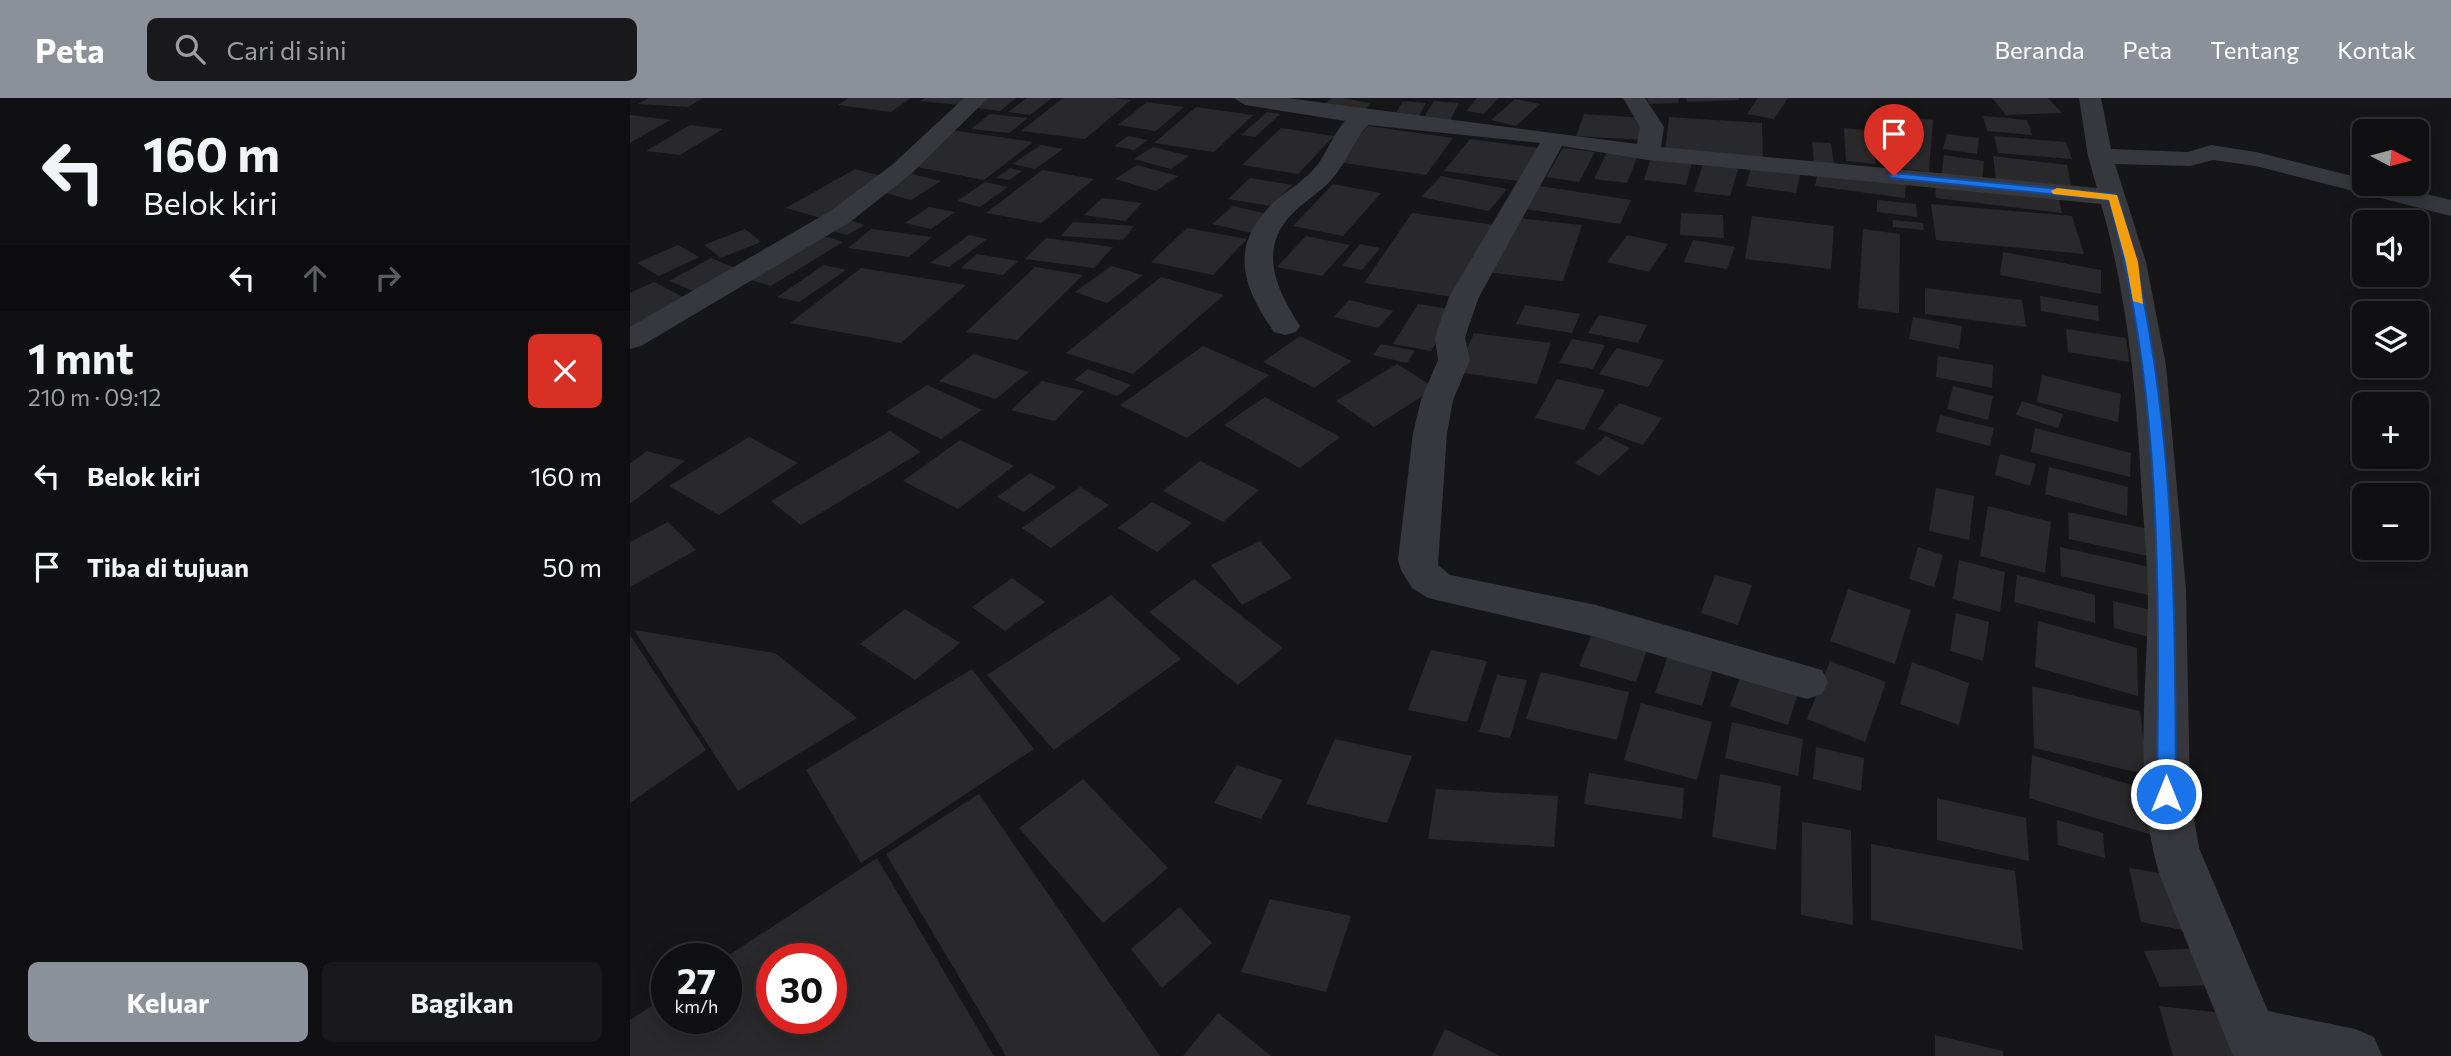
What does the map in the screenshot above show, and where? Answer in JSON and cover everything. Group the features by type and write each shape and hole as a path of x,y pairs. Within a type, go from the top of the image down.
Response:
{"street":[{"path":"630,340 841,216 902,169 977,98"},
{"path":"1245,98 1362,117 1555,138 1648,153 2113,197"},
{"path":"1634,98 1652,127 1648,153"},
{"path":"2091,98 2100,156 2132,262 2150,365 2167,590 2166,794 2175,848 2183,876 2255,1045 2355,1056"},
{"path":"1285,326 1259,283 1256,270 1264,234 1280,211 1322,176 1336,156 1342,140 1362,117"},
{"path":"1555,138 1464,297 1453,328 1450,338 1455,352 1454,360 1437,400 1430,433 1417,560 1420,573 1430,583 1442,588 1596,621 1807,682"},
{"path":"2100,156 2179,159 2211,152 2256,159 2451,208"}],"building":[{"path":"648,98 703,98 688,107 638,104"},
{"path":"849,98 911,98 891,112 838,105"},
{"path":"925,98 969,98 959,105 920,101"},
{"path":"980,98 1016,98 1000,111 969,107"},
{"path":"1027,98 1052,98 1030,115 1008,112"},
{"path":"1063,98 1131,100 1085,139 1021,131"},
{"path":"1332,98 1371,103 1363,111 1324,105"},
{"path":"1477,98 1498,98 1484,114 1466,111"},
{"path":"1647,98 1678,98 1679,103 1649,104"},
{"path":"1686,98 1739,98 1739,100 1687,102"},
{"path":"1758,98 1788,98 1774,119 1747,114"},
{"path":"1992,98 2048,98 2062,113 2006,115"},
{"path":"1515,99 1540,104 1516,126 1491,120"},
{"path":"1403,101 1426,103 1418,118 1394,116"},
{"path":"1434,101 1459,103 1449,123 1422,120"},
{"path":"1147,102 1184,107 1156,131 1118,125"},
{"path":"1196,107 1253,115 1214,152 1154,143"},
{"path":"1267,112 1280,114 1255,137 1241,135"},
{"path":"990,114 1028,118 1009,133 971,129"},
{"path":"1584,114 1647,118 1645,140 1576,136"},
{"path":"630,115 670,120 630,143"},
{"path":"1891,115 1933,120 1929,172 1884,166"},
{"path":"1983,116 2027,120 2032,135 1987,131"},
{"path":"1669,117 1762,123 1763,160 1665,153"},
{"path":"690,125 723,129 680,155 646,151"},
{"path":"1368,126 1453,138 1426,175 1337,162"},
{"path":"1281,128 1334,136 1298,174 1242,165"},
{"path":"1844,128 1873,131 1875,164 1846,161"},
{"path":"951,130 1033,142 984,180 912,166"},
{"path":"1947,134 1979,138 1977,154 1943,149"},
{"path":"1128,136 1148,140 1134,150 1114,146"},
{"path":"1994,136 2066,142 2072,159 1998,153"},
{"path":"1470,139 1547,149 1526,182 1444,171"},
{"path":"1812,142 1831,143 1834,164 1814,163"},
{"path":"1041,145 1063,149 1035,169 1012,164"},
{"path":"1153,147 1189,156 1171,169 1134,159"},
{"path":"1563,148 1595,152 1579,182 1546,177"},
{"path":"1607,152 1638,155 1627,183 1594,179"},
{"path":"1944,155 1984,161 1982,184 1941,177"},
{"path":"1993,156 2067,165 2072,190 1996,181"},
{"path":"1651,158 1692,162 1686,185 1644,180"},
{"path":"1704,161 1739,166 1730,196 1694,192"},
{"path":"1137,165 1178,176 1156,191 1115,179"},
{"path":"1752,165 1801,171 1796,193 1746,186"},
{"path":"1010,168 1022,171 1009,180 996,178"},
{"path":"855,169 889,178 821,218 786,208"},
{"path":"1042,170 1094,179 1041,223 986,213"},
{"path":"1818,171 1906,183 1905,198 1815,186"},
{"path":"912,174 941,181 911,200 882,192"},
{"path":"1441,176 1507,189 1489,211 1421,197"},
{"path":"1250,178 1292,185 1271,206 1228,199"},
{"path":"985,182 1008,187 980,207 957,201"},
{"path":"1333,184 1381,193 1343,236 1293,226"},
{"path":"1935,184 2059,199 2062,213 1936,198"},
{"path":"1540,186 1631,200 1620,224 1526,209"},
{"path":"1102,198 1142,203 1125,221 1084,215"},
{"path":"1877,200 1916,204 1917,217 1877,212"},
{"path":"1931,204 2072,216 2084,254 1936,240"},
{"path":"1233,206 1272,215 1252,233 1212,224"},
{"path":"929,207 955,212 931,229 905,223"},
{"path":"1412,213 1495,225 1453,297 1364,283"},
{"path":"1681,213 1723,215 1724,238 1680,235"},
{"path":"1752,216 1834,226 1831,269 1745,259"},
{"path":"1509,217 1582,225 1563,281 1485,272"},
{"path":"844,218 865,225 847,235 825,229"},
{"path":"1893,220 1923,223 1924,230 1893,227"},
{"path":"1073,222 1134,226 1123,240 1061,236"},
{"path":"1187,228 1247,239 1213,275 1151,262"},
{"path":"745,229 761,242 721,258 704,245"},
{"path":"871,229 932,237 909,257 848,248"},
{"path":"1863,229 1900,234 1899,313 1858,308"},
{"path":"815,233 843,242 771,286 741,277"},
{"path":"969,235 987,239 949,267 930,263"},
{"path":"1627,235 1668,244 1649,272 1607,262"},
{"path":"1306,236 1350,245 1322,276 1277,267"},
{"path":"1046,238 1113,247 1094,268 1025,259"},
{"path":"1693,240 1735,247 1727,269 1684,262"},
{"path":"1360,244 1380,248 1362,270 1342,266"},
{"path":"678,245 699,257 659,276 637,263"},
{"path":"2003,252 2101,270 2101,294 2000,275"},
{"path":"977,254 1018,261 1003,275 961,268"},
{"path":"711,258 740,270 698,293 669,281"},
{"path":"824,265 846,270 799,302 777,297"},
{"path":"1111,266 1143,275 1107,303 1075,292"},
{"path":"1035,267 1083,275 1017,340 966,332"},
{"path":"861,268 966,285 901,343 790,323"},
{"path":"1161,277 1224,295 1133,374 1066,353"},
{"path":"654,282 691,301 634,329 630,327 630,293"},
{"path":"1925,288 2022,300 2026,327 1925,314"},
{"path":"2040,296 2098,306 2099,321 2041,311"},
{"path":"1349,300 1393,311 1378,328 1334,317"},
{"path":"1418,304 1456,310 1431,351 1393,344"},
{"path":"1525,305 1580,314 1572,333 1516,324"},
{"path":"1599,315 1647,325 1638,343 1588,333"},
{"path":"1913,317 1962,326 1959,349 1909,339"},
{"path":"2066,329 2126,338 2129,362 2068,352"},
{"path":"1474,333 1551,343 1537,384 1457,372"},
{"path":"1300,336 1352,361 1314,388 1263,362"},
{"path":"1572,339 1605,345 1593,369 1559,363"},
{"path":"1381,344 1415,351 1407,363 1373,355"},
{"path":"1203,346 1269,375 1187,438 1120,405"},
{"path":"1617,348 1664,360 1648,387 1599,374"},
{"path":"974,354 1029,372 996,399 939,381"},
{"path":"1938,356 1993,365 1992,388 1936,377"},
{"path":"1397,364 1435,388 1374,427 1336,401"},
{"path":"1088,369 1131,385 1117,396 1074,380"},
{"path":"2042,375 2121,394 2118,422 2037,402"},
{"path":"1557,379 1605,390 1584,430 1535,418"},
{"path":"1042,381 1084,391 1055,421 1011,410"},
{"path":"927,385 982,410 941,439 886,412"},
{"path":"1953,386 1993,396 1988,420 1947,409"},
{"path":"1265,397 1340,437 1300,468 1224,425"},
{"path":"2022,401 2063,414 2058,428 2016,415"},
{"path":"1619,403 1662,418 1643,445 1598,429"},
{"path":"1940,415 1994,428 1990,446 1936,432"},
{"path":"2035,428 2131,453 2130,477 2031,452"},
{"path":"890,431 921,452 801,525 771,501"},
{"path":"1606,436 1630,448 1599,476 1575,463"},
{"path":"749,437 798,463 719,515 669,486"},
{"path":"960,440 1014,466 958,509 903,481"},
{"path":"647,451 685,461 630,504 630,464"},
{"path":"2000,454 2036,464 2030,486 1995,475"},
{"path":"1200,461 1259,490 1223,522 1163,491"},
{"path":"2049,467 2128,487 2127,516 2045,494"},
{"path":"1030,473 1056,487 1024,512 997,497"},
{"path":"1080,487 1109,505 1051,548 1022,528"},
{"path":"1936,488 1974,496 1969,540 1929,531"},
{"path":"1152,502 1192,523 1157,552 1118,528"},
{"path":"1988,506 2051,522 2045,573 1980,556"},
{"path":"2068,512 2154,530 2157,558 2069,539"},
{"path":"668,522 696,550 630,587 630,542"},
{"path":"1260,541 1292,578 1242,605 1211,565"},
{"path":"1918,547 1943,555 1934,587 1909,579"},
{"path":"2060,547 2150,567 2153,596 2061,576"},
{"path":"1959,560 2005,572 2000,612 1953,599"},
{"path":"1715,575 1752,585 1738,625 1701,613"},
{"path":"2017,575 2095,595 2095,623 2014,602"},
{"path":"1012,578 1045,602 1005,631 972,607"},
{"path":"1194,579 1283,648 1238,685 1149,612"},
{"path":"1848,589 1911,610 1895,664 1830,641"},
{"path":"1111,595 1181,659 1054,750 987,675"},
{"path":"2113,601 2155,611 2157,639 2114,628"},
{"path":"905,609 960,643 915,680 860,644"},
{"path":"1956,613 1989,622 1983,661 1950,651"},
{"path":"2038,621 2137,648 2138,696 2035,667"},
{"path":"1594,629 1649,644 1636,682 1579,666"},
{"path":"634,630 775,653 857,718 738,791"},
{"path":"630,635 706,750 630,803"},
{"path":"1671,646 1716,659 1702,706 1655,693"},
{"path":"1431,650 1487,661 1467,722 1408,710"},
{"path":"1830,661 1886,682 1865,742 1807,719"},
{"path":"1912,662 1969,683 1959,725 1900,704"},
{"path":"1743,668 1800,686 1788,725 1730,706"},
{"path":"972,669 1034,749 861,863 806,770"},
{"path":"1541,672 1629,692 1617,740 1526,719"},
{"path":"1497,675 1527,680 1510,738 1479,732"},
{"path":"2032,686 2140,711 2148,775 2034,748"},
{"path":"1641,703 1712,722 1697,780 1624,760"},
{"path":"1732,722 1803,739 1798,776 1725,758"},
{"path":"1335,739 1412,756 1387,823 1306,804"},
{"path":"1816,747 1864,758 1861,791 1813,779"},
{"path":"2032,755 2155,792 2156,836 2029,798"},
{"path":"1237,765 1283,780 1261,819 1214,803"},
{"path":"1589,773 1684,788 1682,819 1584,804"},
{"path":"1720,774 1781,786 1776,850 1712,837"},
{"path":"1083,779 1168,868 1103,923 1019,828"},
{"path":"1436,789 1558,796 1554,847 1428,839"},
{"path":"979,794 1160,1056 1006,1056 886,854"},
{"path":"1937,798 2026,818 2029,861 1937,840"},
{"path":"2057,820 2103,833 2105,858 2058,845"},
{"path":"1802,822 1851,830 1853,925 1801,915"},
{"path":"1871,844 2015,871 2023,950 1871,920"},
{"path":"877,858 994,1056 630,1056 630,1020 651,1006 651,1034 742,1034 742,947"},
{"path":"2129,868 2179,876 2193,932 2141,922"},
{"path":"1270,899 1351,916 1326,992 1241,972"},
{"path":"1180,907 1212,943 1162,988 1131,949"},
{"path":"2202,948 2218,985 2160,987 2144,951"},
{"path":"2159,1006 2223,1013 2237,1056 2173,1056"},
{"path":"1218,1013 1271,1056 1183,1056"},
{"path":"1445,1029 1500,1056 1432,1056"},
{"path":"1935,1035 2003,1051 2003,1056 1935,1056"}],"slow traffic":[{"path":"2057,191 2113,197 2132,262 2139,301"}],"route":[{"path":"1894,176 2113,197 2132,262 2150,365 2167,590 2166,794"}]}
